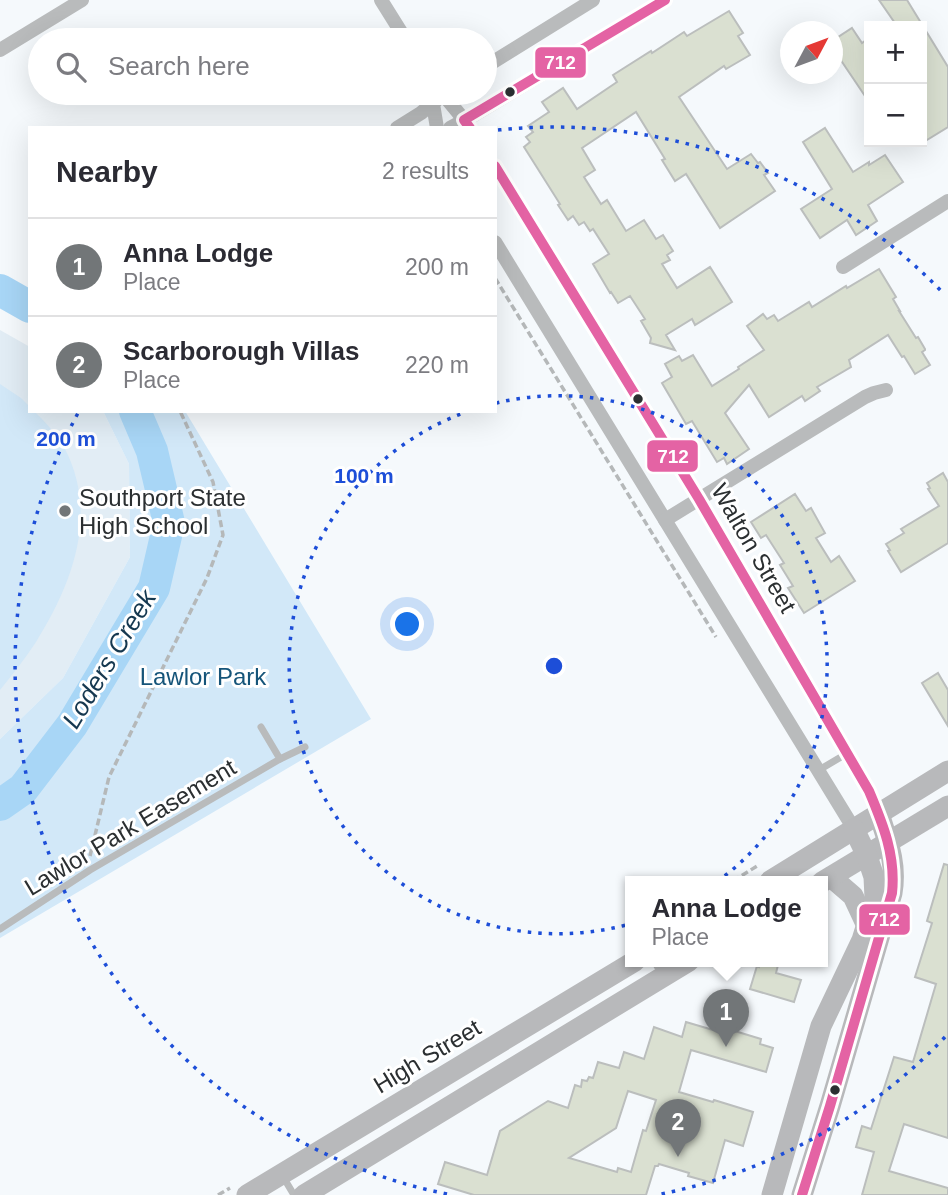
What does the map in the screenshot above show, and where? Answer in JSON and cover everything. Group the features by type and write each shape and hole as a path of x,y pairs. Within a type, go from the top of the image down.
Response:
{"main road":[{"path":"763,873 854,829 948,771"},
{"path":"828,879 948,806"},
{"path":"802,1195 892,893 894,871 879,814"},
{"path":"772,1195 821,1026 851,965 871,912 875,890 874,877 854,829"},
{"path":"828,881 853,896 867,926"},
{"name":"High Street","path":"247,1195 625,967"},
{"path":"304,1195 659,969"}],"street":[{"path":"36,28 82,0"},
{"path":"381,0 398,28"},
{"path":"497,59 593,0"},
{"path":"449,105 467,124 665,0"},
{"path":"0,50 28,33"},
{"path":"400,126 429,105"},
{"path":"437,126 438,105"},
{"name":"Walton Street","path":"497,169 699,499 869,791 879,814"},
{"path":"843,267 948,201"},
{"path":"497,245 854,829"},
{"path":"665,520 865,397 886,390"}],"lane":[{"path":"261,727 280,759"},
{"name":"Lawlor Park Easement","path":"0,929 88,872 305,747"},
{"path":"819,770 846,754"},
{"path":"829,1007 856,1017"},
{"path":"282,1174 294,1195"}],"path":[{"path":"497,281 718,640"},
{"path":"88,872 109,777 207,578 223,536 213,482 181,413"}],"shaded area":[{"name":"Southport State High School","path":"0,330 28,346 28,413 104,413 129,464 130,557 63,678 0,739"}],"green space":[{"path":"0,384 28,405 28,413 38,415 65,449 75,474 80,499 80,524 70,573 49,620 23,661 0,690"},
{"name":"Lawlor Park","path":"104,413 186,413 371,719 0,938 0,739 63,678 130,557 129,464"}],"building":[{"path":"879,0 907,0 920,21 894,21"},
{"path":"729,11 743,33 738,36 750,55 726,69 724,66 679,97 727,169 751,154 768,173 764,175 775,191 720,228 686,174 675,181 662,160 665,159 636,112 582,148 595,170 584,177 601,204 607,200 626,231 644,220 656,239 663,235 673,251 667,255 670,260 662,264 677,288 710,267 732,302 695,325 692,319 666,335 675,350 650,343 651,338 641,321 645,319 630,296 618,303 610,293 593,264 609,254 593,229 590,231 584,222 579,225 573,216 568,220 524,147 530,142 526,137 533,132 528,126 549,112 542,102 563,88 577,109 617,82 613,75 684,32 687,36"},
{"path":"852,28 862,43 864,42 864,95 843,63 843,34"},
{"path":"927,33 948,67 948,127 927,140"},
{"path":"825,128 853,172 885,155 903,182 868,205 877,221 856,235 847,220 820,238 801,209 832,189 803,142"},
{"path":"879,269 896,297 893,299 899,311 925,349 922,352 930,365 915,374 888,335 849,360 851,367 817,387 820,391 805,401 802,396 769,417 749,385 725,413 749,449 727,464 724,458 717,462 692,421 686,424 662,383 672,377 665,364 679,356 682,361 693,355 712,386 764,350 747,326 763,314 767,319 774,315 778,321 809,302 812,307"},
{"path":"943,473 948,482 948,543 901,572 886,544 904,533 901,529 939,506 927,483"},
{"path":"795,494 806,511 811,508 825,533 816,538 831,562 839,556 855,581 804,613 788,588 793,586 780,565 784,563 766,535 761,538 751,522"},
{"path":"938,673 948,690 948,726 922,683"},
{"path":"944,864 948,865 948,1138 904,1124 889,1171 948,1188 948,1195 862,1195 874,1152 856,1147 862,1126 871,1129 894,1057 913,1062 936,984 915,977 932,923 927,921"},
{"path":"757,967 778,967 776,973 801,980 794,1002 750,989"},
{"path":"686,1022 713,1030 715,1025 761,1039 760,1044 773,1048 766,1072 691,1050 679,1092 753,1112 743,1146 725,1140 713,1183 659,1164 655,1166 646,1195 474,1195 438,1184 445,1162 487,1175 500,1131 548,1101 568,1108 575,1085 581,1087 582,1080 593,1078 598,1062 619,1068 624,1052 644,1059 654,1027 682,1037","holes":["628,1091 656,1100 646,1131 643,1130 631,1172 618,1168 617,1172 569,1158 616,1128"]}],"waterway":[{"name":"Loders Creek","path":"0,290 28,306"},
{"name":"Loders Creek","path":"0,805 23,789 72,725 154,588 169,523 152,451 136,413"}],"transit line":[{"name":"712","path":"497,100 665,0"},
{"name":"712","path":"468,126 464,120 489,105"},
{"name":"712","path":"497,169 699,499 869,791 887,840 892,866 892,893 802,1195"}],"place":[{"name":"Southport State High School","path":"65,511"},
{"name":"Anna Lodge","path":"726,1047"},
{"name":"Scarborough Villas","path":"678,1157"}]}
